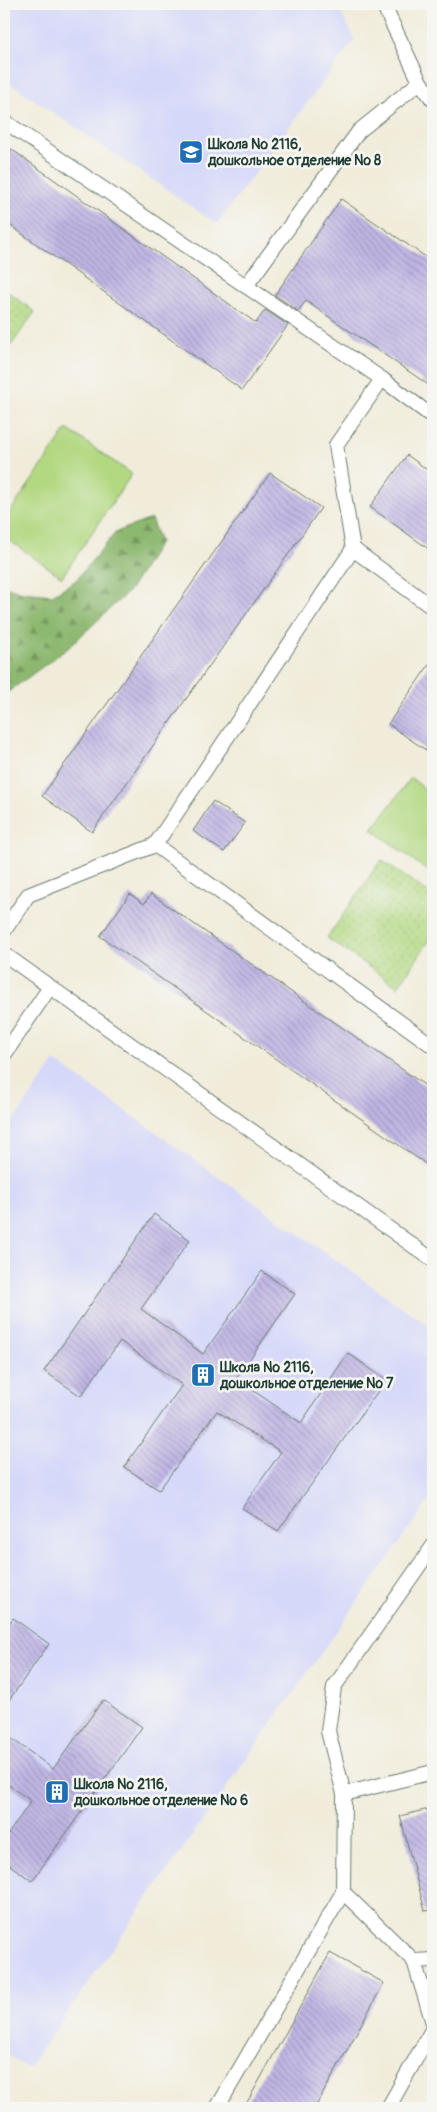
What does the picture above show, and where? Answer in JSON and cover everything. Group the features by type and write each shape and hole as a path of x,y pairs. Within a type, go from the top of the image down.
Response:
{"lane":[{"path":"382,4 420,82 433,100"},
{"path":"246,286 359,132 420,82"},
{"path":"4,121 382,379 433,417"},
{"path":"4,931 28,895 154,845 353,549 336,445 382,379"},
{"path":"353,549 433,608"},
{"path":"154,845 433,1046"},
{"path":"4,954 433,1260"},
{"path":"4,1055 50,986"},
{"path":"217,2108 342,1892 344,1794 328,1731 334,1687 433,1546"},
{"path":"344,1794 433,1772"},
{"path":"342,1892 414,1961 433,2023"},
{"path":"414,1961 433,1960"},
{"path":"388,2108 433,2028"}],"shaded area":[{"name":"Школа № 2116, дошкольное отделение № 8","path":"4,4 336,4 355,39 217,224 4,79"},
{"path":"55,1061 433,1329 433,1495 28,2068 4,2053 4,1135"}],"green space":[{"path":"4,289 35,312 4,355"},
{"path":"67,429 132,474 62,577 4,537 4,521"},
{"path":"151,519 160,542 130,590 68,648 4,695 4,586 23,592 52,595 75,581 116,532"},
{"path":"411,778 433,795 433,875 372,829"},
{"path":"381,860 433,896 433,935 398,987 327,938"}],"building":[{"path":"4,144 256,323 265,310 288,325 242,390 4,221"},
{"path":"341,199 433,262 433,388 306,301 298,311 275,295"},
{"path":"407,455 433,474 433,552 370,507"},
{"path":"270,473 321,508 92,832 42,796"},
{"path":"433,659 433,755 388,724"},
{"path":"213,801 245,823 224,852 193,831"},
{"path":"130,894 144,904 151,894 433,1091 433,1169 100,936"},
{"name":"Школа № 2116, дошкольное отделение № 7","path":"154,1214 190,1240 141,1309 203,1354 262,1271 295,1294 236,1379 301,1423 348,1353 386,1380 278,1531 242,1508 281,1452 217,1411 159,1490 124,1467 182,1385 120,1341 81,1396 44,1371"},
{"path":"13,1618 49,1644 4,1707 4,1631"},
{"name":"Школа № 2116, дошкольное отделение № 6","path":"103,1700 142,1727 32,1881 4,1861 4,1840 31,1801 4,1782 4,1733 53,1769"},
{"path":"433,1808 433,1910 425,1911 400,1816"},
{"path":"330,1953 384,1983 315,2108 244,2108"}],"place":[{"name":"Школа № 2116, дошкольное отделение № 8","path":"191,152"},
{"name":"Школа № 2116, дошкольное отделение № 7","path":"203,1375"},
{"name":"Школа № 2116, дошкольное отделение № 6","path":"57,1792"}]}
